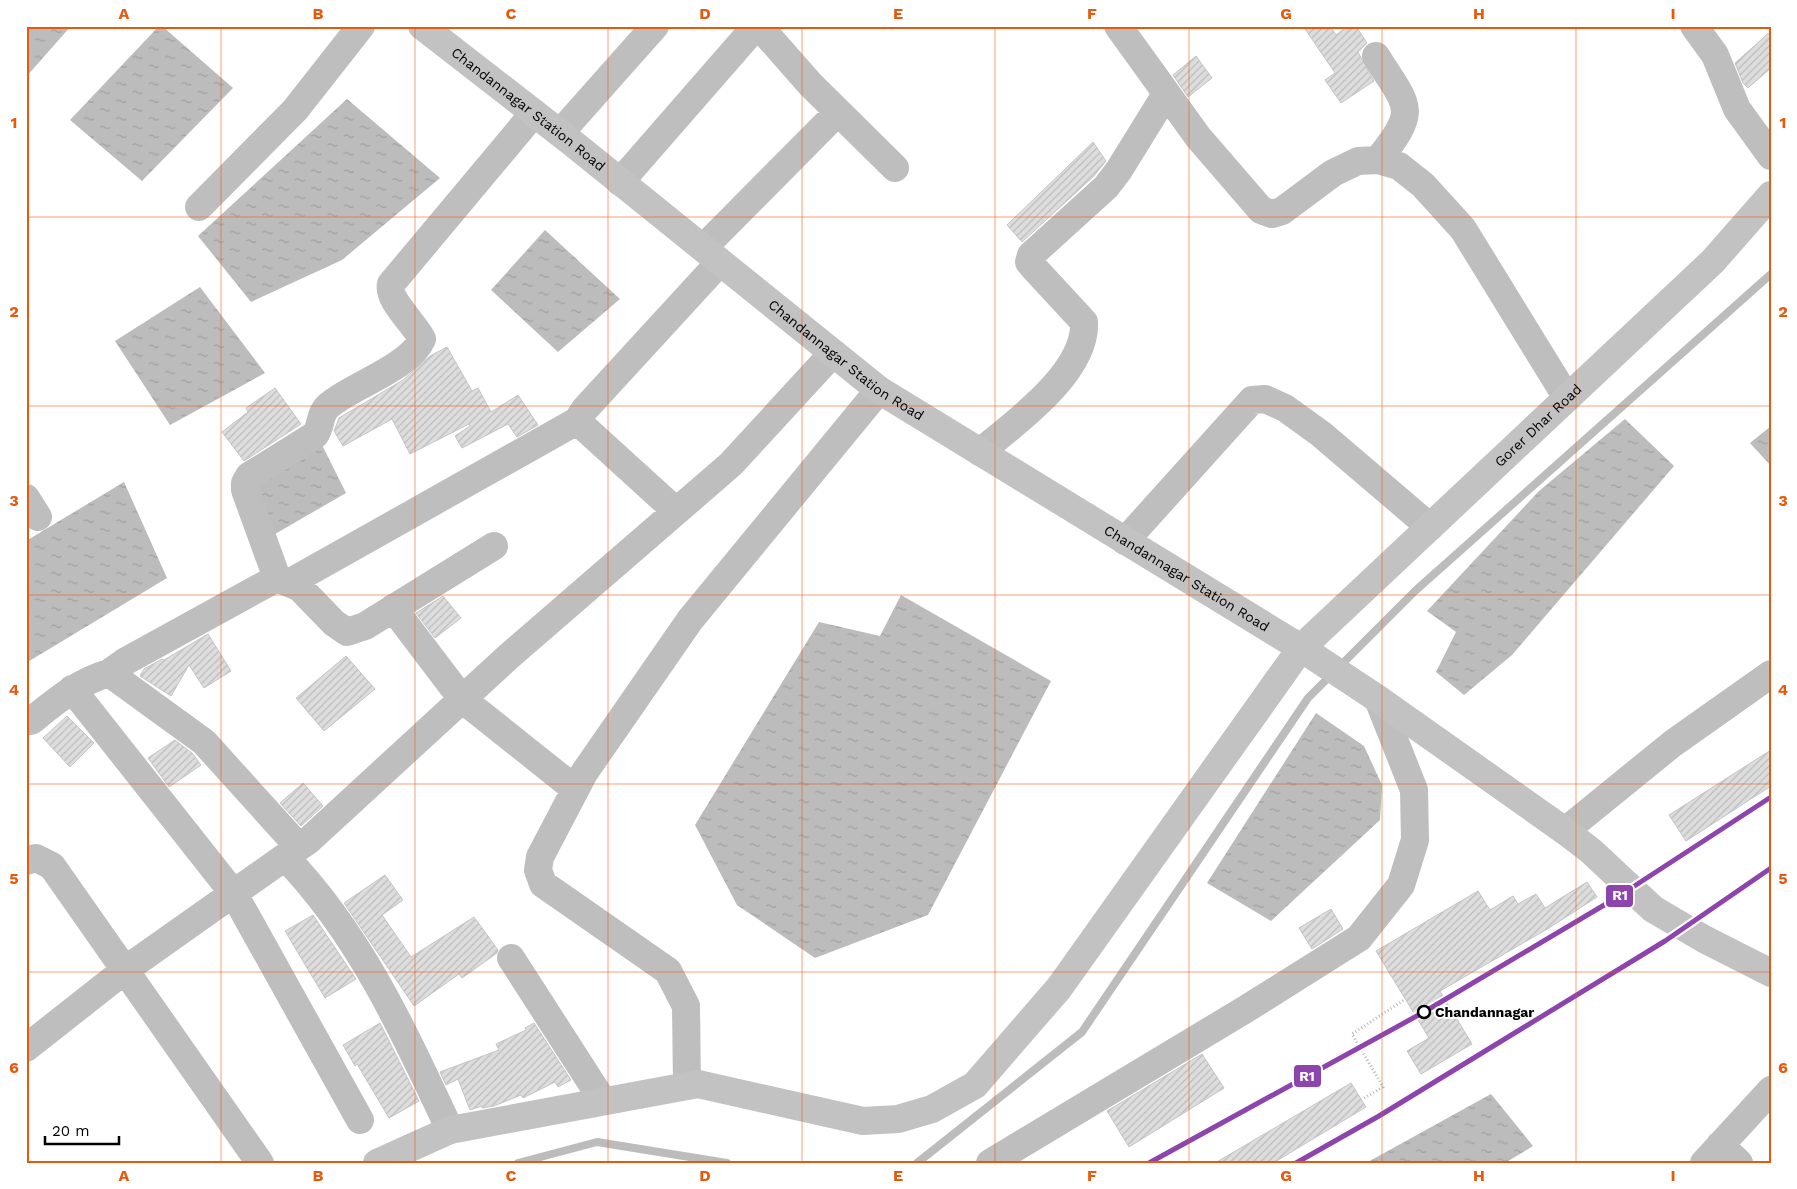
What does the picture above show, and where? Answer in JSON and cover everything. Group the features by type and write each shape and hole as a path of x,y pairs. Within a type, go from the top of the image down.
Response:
{"street":[{"path":"199,207 295,110 361,26"},
{"name":"Chandannagar Station Road","path":"422,26 560,133 879,390 1310,654 1378,699 1565,831 1591,851 1653,909 1704,940 1771,973"},
{"path":"560,133 655,26"},
{"path":"620,182 758,26 810,84 895,168"},
{"path":"1118,26 1198,137 1261,210 1272,214 1282,211 1333,173 1358,161 1378,160 1399,166 1424,185 1463,229 1567,398"},
{"path":"1694,26 1715,55 1737,108 1771,156"},
{"path":"1376,56 1406,103 1405,118 1401,130 1378,160"},
{"path":"980,452 1023,416 1050,389 1066,371 1085,334 1084,322 1029,262 1031,255 1106,186 1119,170 1166,94"},
{"path":"26,721 31,721 72,689 95,677 109,674 126,661 283,581 577,421 712,255 838,112"},
{"path":"494,546 364,626 347,632 334,623 300,588 283,581 245,490 245,483 249,476 315,436 319,429 320,415 332,402 394,366 419,346 422,339 393,299 390,290 391,284 534,114"},
{"name":"Gorer Dhar Road","path":"378,1163 450,1130 602,1100 698,1084 863,1121 898,1118 932,1109 975,1085 1059,988 1310,654 1430,527 1713,261 1771,196"},
{"path":"26,1048 125,970 292,852 462,699 731,464 833,352"},
{"path":"687,1086 686,1006 668,971 543,884 538,870 540,857 584,773 690,620 879,390"},
{"path":"1125,541 1252,400 1266,400 1285,408 1321,434 1430,527"},
{"path":"577,421 676,511"},
{"path":"393,608 462,699 575,790"},
{"path":"109,674 122,680 204,742 292,852 386,996 450,1130"},
{"path":"1565,831 1672,744 1771,674"},
{"path":"72,689 234,894 360,1120"},
{"path":"990,1163 1246,1009 1359,938 1401,885 1415,840 1414,790 1378,699"},
{"path":"26,861 36,858 52,866 260,1163"},
{"path":"511,958 602,1100"},
{"path":"1721,1157 1771,1090"}],"path":[{"path":"1364,1098 1383,1087 1352,1034 1404,1000"}],"water":[{"path":"26,26 71,26 26,77"},
{"path":"159,26 162,26 233,88 142,181 70,120"},
{"path":"347,99 440,178 342,260 251,302 198,236"},
{"path":"545,230 620,299 558,352 491,290"},
{"path":"200,287 265,373 170,425 115,341"},
{"path":"1625,419 1674,466 1512,655 1464,695 1436,672 1456,632 1427,611 1539,491"},
{"path":"1771,426 1771,466 1750,443"},
{"path":"321,443 346,493 275,534 253,481"},
{"path":"124,482 167,578 26,663 26,541"},
{"path":"901,595 1051,681 928,915 815,958 737,905 695,825 819,622 880,636"},
{"path":"1316,713 1364,746 1382,785 1380,820 1271,921 1207,883"},
{"path":"1491,1094 1533,1146 1505,1163 1366,1163"}],"building":[{"path":"1303,26 1330,26 1336,35 1348,26 1356,26 1367,43 1358,52 1374,81 1341,103 1325,80 1335,73"},
{"path":"1771,31 1771,68 1748,88 1743,83 1735,63"},
{"path":"1196,56 1212,78 1188,97 1173,75"},
{"path":"1093,142 1106,161 1094,176 1022,242 1007,225"},
{"path":"447,347 472,391 478,388 491,412 518,395 538,425 517,437 508,424 462,448 455,436 470,426 469,424 410,454 392,419 343,446 334,431 339,418 403,380 430,356"},
{"path":"275,388 301,424 244,461 222,432 248,412 246,408"},
{"path":"443,596 461,618 435,638 416,613"},
{"path":"208,634 231,671 204,688 189,665 171,696 140,676 144,669 162,659 164,660"},
{"path":"346,656 375,689 324,731 296,698"},
{"path":"67,716 94,743 70,767 43,738"},
{"path":"175,740 193,754 201,765 169,787 148,758"},
{"path":"1771,750 1771,786 1686,841 1669,815"},
{"path":"303,783 323,806 301,826 280,803"},
{"path":"385,875 403,900 382,915 411,957 474,917 498,950 497,953 462,978 459,974 414,1006 344,903"},
{"path":"1587,882 1597,897 1549,928 1440,991 1472,1044 1421,1074 1407,1051 1429,1038 1376,951 1478,891 1490,910 1513,896 1518,904 1536,894 1545,908"},
{"path":"1331,909 1343,929 1312,949 1299,928"},
{"path":"313,915 356,979 325,998 285,931"},
{"path":"380,1023 419,1101 389,1118 357,1064 355,1066 343,1045"},
{"path":"534,1023 571,1080 558,1087 555,1082 523,1098 521,1095 494,1106 482,1108 482,1106 470,1110 458,1079 446,1085 440,1072 499,1050 496,1044 526,1030 525,1028"},
{"path":"1202,1054 1224,1088 1129,1147 1107,1111"},
{"path":"1351,1083 1366,1107 1273,1163 1215,1163"}],"waterway":[{"path":"917,1163 1082,1032 1308,698 1415,591 1771,274"},
{"path":"518,1163 597,1142 727,1163"}],"transit line":[{"name":"R1","path":"1149,1163 1424,1012 1616,898 1771,797"},
{"name":"R1","path":"1296,1163 1379,1116 1665,941 1771,868"}],"place":[{"name":"Chandannagar","path":"1424,1012"}]}
